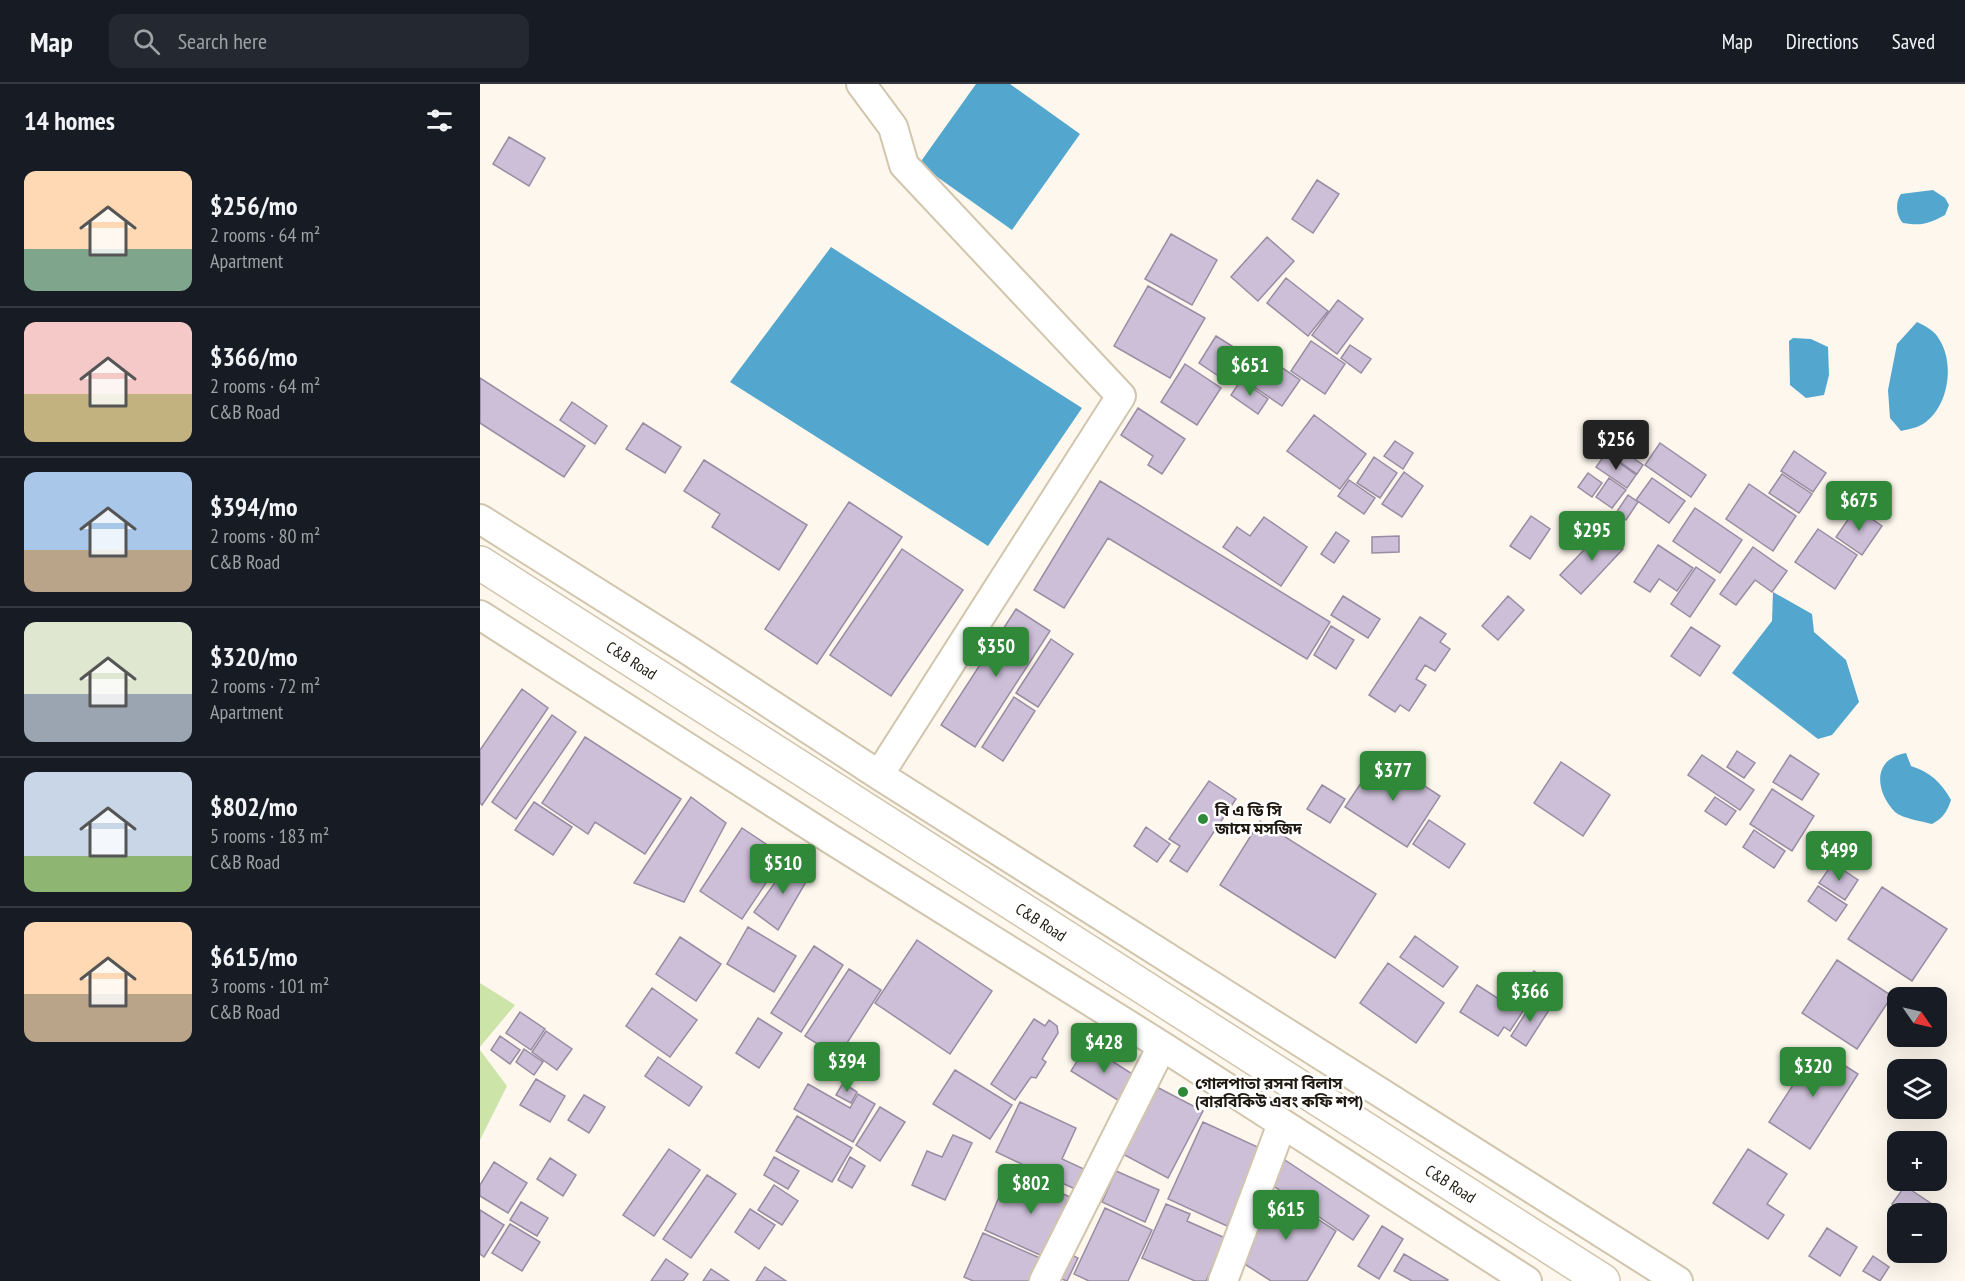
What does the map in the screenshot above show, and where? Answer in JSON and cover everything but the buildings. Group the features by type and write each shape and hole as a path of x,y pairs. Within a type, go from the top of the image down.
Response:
{"highway":[{"name":"C&B Road","path":"480,563 1603,1281"}],"street":[{"path":"861,84 893,127 904,165 1121,396 879,775"},
{"path":"480,519 688,650 879,775 1678,1281"},
{"path":"480,615 1162,1046 1527,1281"},
{"path":"1044,1281 1162,1046"},
{"path":"1223,1281 1282,1124"}],"green space":[{"path":"480,983 515,1005 480,1047"},
{"path":"480,1050 507,1086 480,1140"}],"water":[{"path":"976,84 1010,84 1080,134 1012,230 919,164"},
{"path":"1933,190 1945,198 1949,205 1945,215 1925,223 1903,223 1897,209 1901,194"},
{"path":"831,247 1082,408 988,546 730,382"},
{"path":"1917,322 1935,333 1944,349 1947,360 1947,384 1939,407 1932,416 1921,425 1901,431 1890,418 1888,390 1897,344"},
{"path":"1793,338 1811,339 1828,347 1829,375 1824,395 1806,398 1790,385 1789,341"},
{"path":"1773,592 1812,614 1814,632 1846,660 1859,702 1832,735 1818,739 1732,673 1772,621"},
{"path":"1906,753 1911,766 1924,771 1934,779 1951,800 1944,814 1932,824 1895,812 1884,795 1880,777 1882,769 1895,756"}],"place":[{"name":"বি এ ডি সি জামে মসজিদ","path":"1203,819"},
{"name":"গোলপাতা রসনা বিলাস (বারবিকিউ এবং কফি শপ)","path":"1183,1092"}]}
